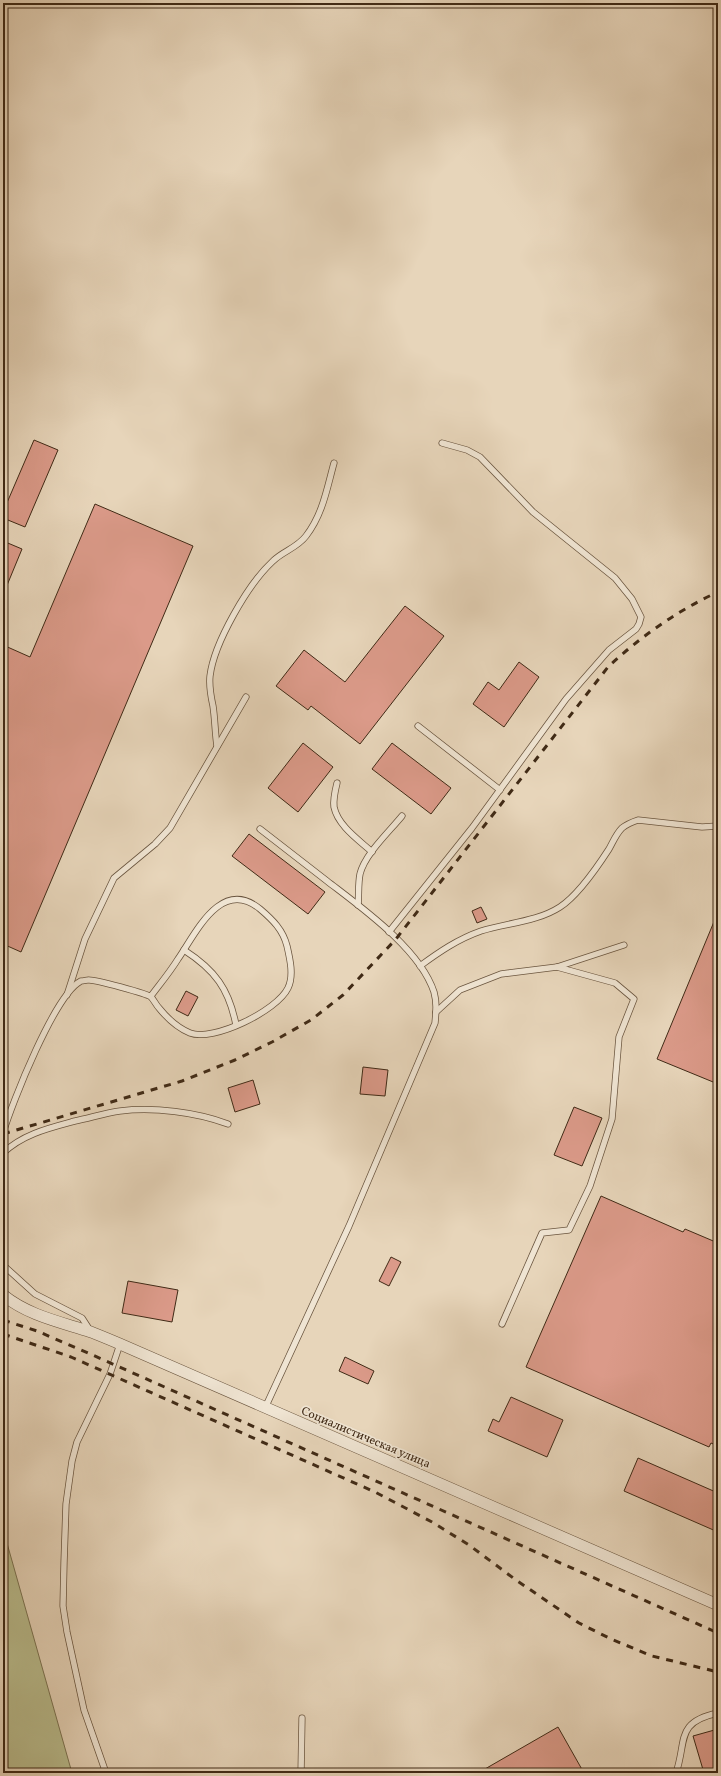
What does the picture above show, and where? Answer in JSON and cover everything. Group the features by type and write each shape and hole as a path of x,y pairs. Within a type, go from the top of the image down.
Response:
{"street":[{"name":"Социалистическая улица","path":"3,1295 20,1308 34,1314 91,1332 120,1344 718,1605"}],"lane":[{"path":"389,932 413,904 500,790 566,699 610,650 636,629 641,617 632,599 615,578 534,512 480,457 467,450 442,443"},
{"path":"217,746 210,678 216,651 230,622 251,586 262,571 279,555 296,546 313,526 322,508 334,463"},
{"path":"66,997 85,939 112,882 120,871 155,844 170,828 246,697"},
{"path":"418,726 500,790"},
{"path":"337,783 334,808 338,816 345,826 372,852"},
{"path":"358,905 360,875 362,869 372,852 402,816"},
{"path":"420,966 450,945 480,931 533,918 560,907 595,869 622,828 630,823 638,820 702,827 718,826"},
{"path":"260,829 358,905 389,932 420,966 433,991 436,1001 435,1023 349,1226 265,1408"},
{"path":"3,1133 7,1118 39,1042 66,997 80,982 87,979 151,996 166,1017 189,1033 197,1035 205,1034 255,1018 280,1000 288,988 291,973 288,952 279,927 273,920 248,901 241,899 229,901 216,908 188,942 184,950 151,996"},
{"path":"436,1012 460,990 501,974 557,967 624,945"},
{"path":"184,950 208,968 221,982 231,1006 236,1025"},
{"path":"502,1324 542,1233 569,1230 590,1186 612,1119 619,1037 634,999 615,983 557,967"},
{"path":"3,1153 29,1135 49,1128 118,1111 133,1110 185,1112 211,1117 228,1124"},
{"path":"3,1266 35,1294 82,1318 91,1332"},
{"path":"106,1773 84,1710 67,1632 63,1606 64,1563 66,1504 72,1461 77,1442 110,1374 120,1344"},
{"path":"676,1773 686,1730 697,1720 718,1713"},
{"path":"301,1773 302,1718"}],"green space":[{"path":"3,1529 72,1773 3,1773"}],"building":[{"path":"34,440 58,450 25,527 3,518 3,512"},
{"path":"95,504 193,546 21,952 3,944 3,645 30,657"},
{"path":"3,541 22,549 3,595"},
{"path":"405,606 444,636 360,744 311,706 308,710 276,686 304,650 345,682"},
{"path":"519,662 539,677 504,727 473,704 488,682 499,690"},
{"path":"303,743 333,767 298,812 268,788"},
{"path":"392,743 451,788 431,814 372,769"},
{"path":"249,834 325,892 308,914 232,856"},
{"path":"481,907 487,919 477,923 472,911"},
{"path":"718,912 718,1084 657,1059"},
{"path":"186,991 198,997 188,1016 176,1010"},
{"path":"363,1067 388,1070 385,1096 360,1094"},
{"path":"253,1080 260,1104 235,1112 228,1088"},
{"path":"574,1107 602,1118 582,1166 554,1155"},
{"path":"601,1196 683,1232 685,1229 718,1243 718,1446 711,1443 709,1447 526,1367"},
{"path":"391,1257 401,1262 389,1286 379,1281"},
{"path":"128,1281 178,1290 172,1322 122,1313"},
{"path":"345,1357 374,1371 368,1384 339,1371"},
{"path":"511,1397 563,1420 547,1457 488,1431 493,1419 499,1422"},
{"path":"638,1458 718,1493 718,1532 624,1491"},
{"path":"558,1727 584,1773 478,1773"},
{"path":"718,1729 718,1773 704,1773 693,1736"}],"railway":[{"path":"3,1134 182,1081 235,1060 272,1042 311,1020 343,995 396,939 608,667 633,645 660,625 688,607 718,592"},
{"path":"3,1320 37,1331 88,1353 718,1633"},
{"path":"3,1334 71,1357 375,1492 432,1522 469,1545 516,1580 579,1623 611,1639 652,1656 718,1672"}]}
